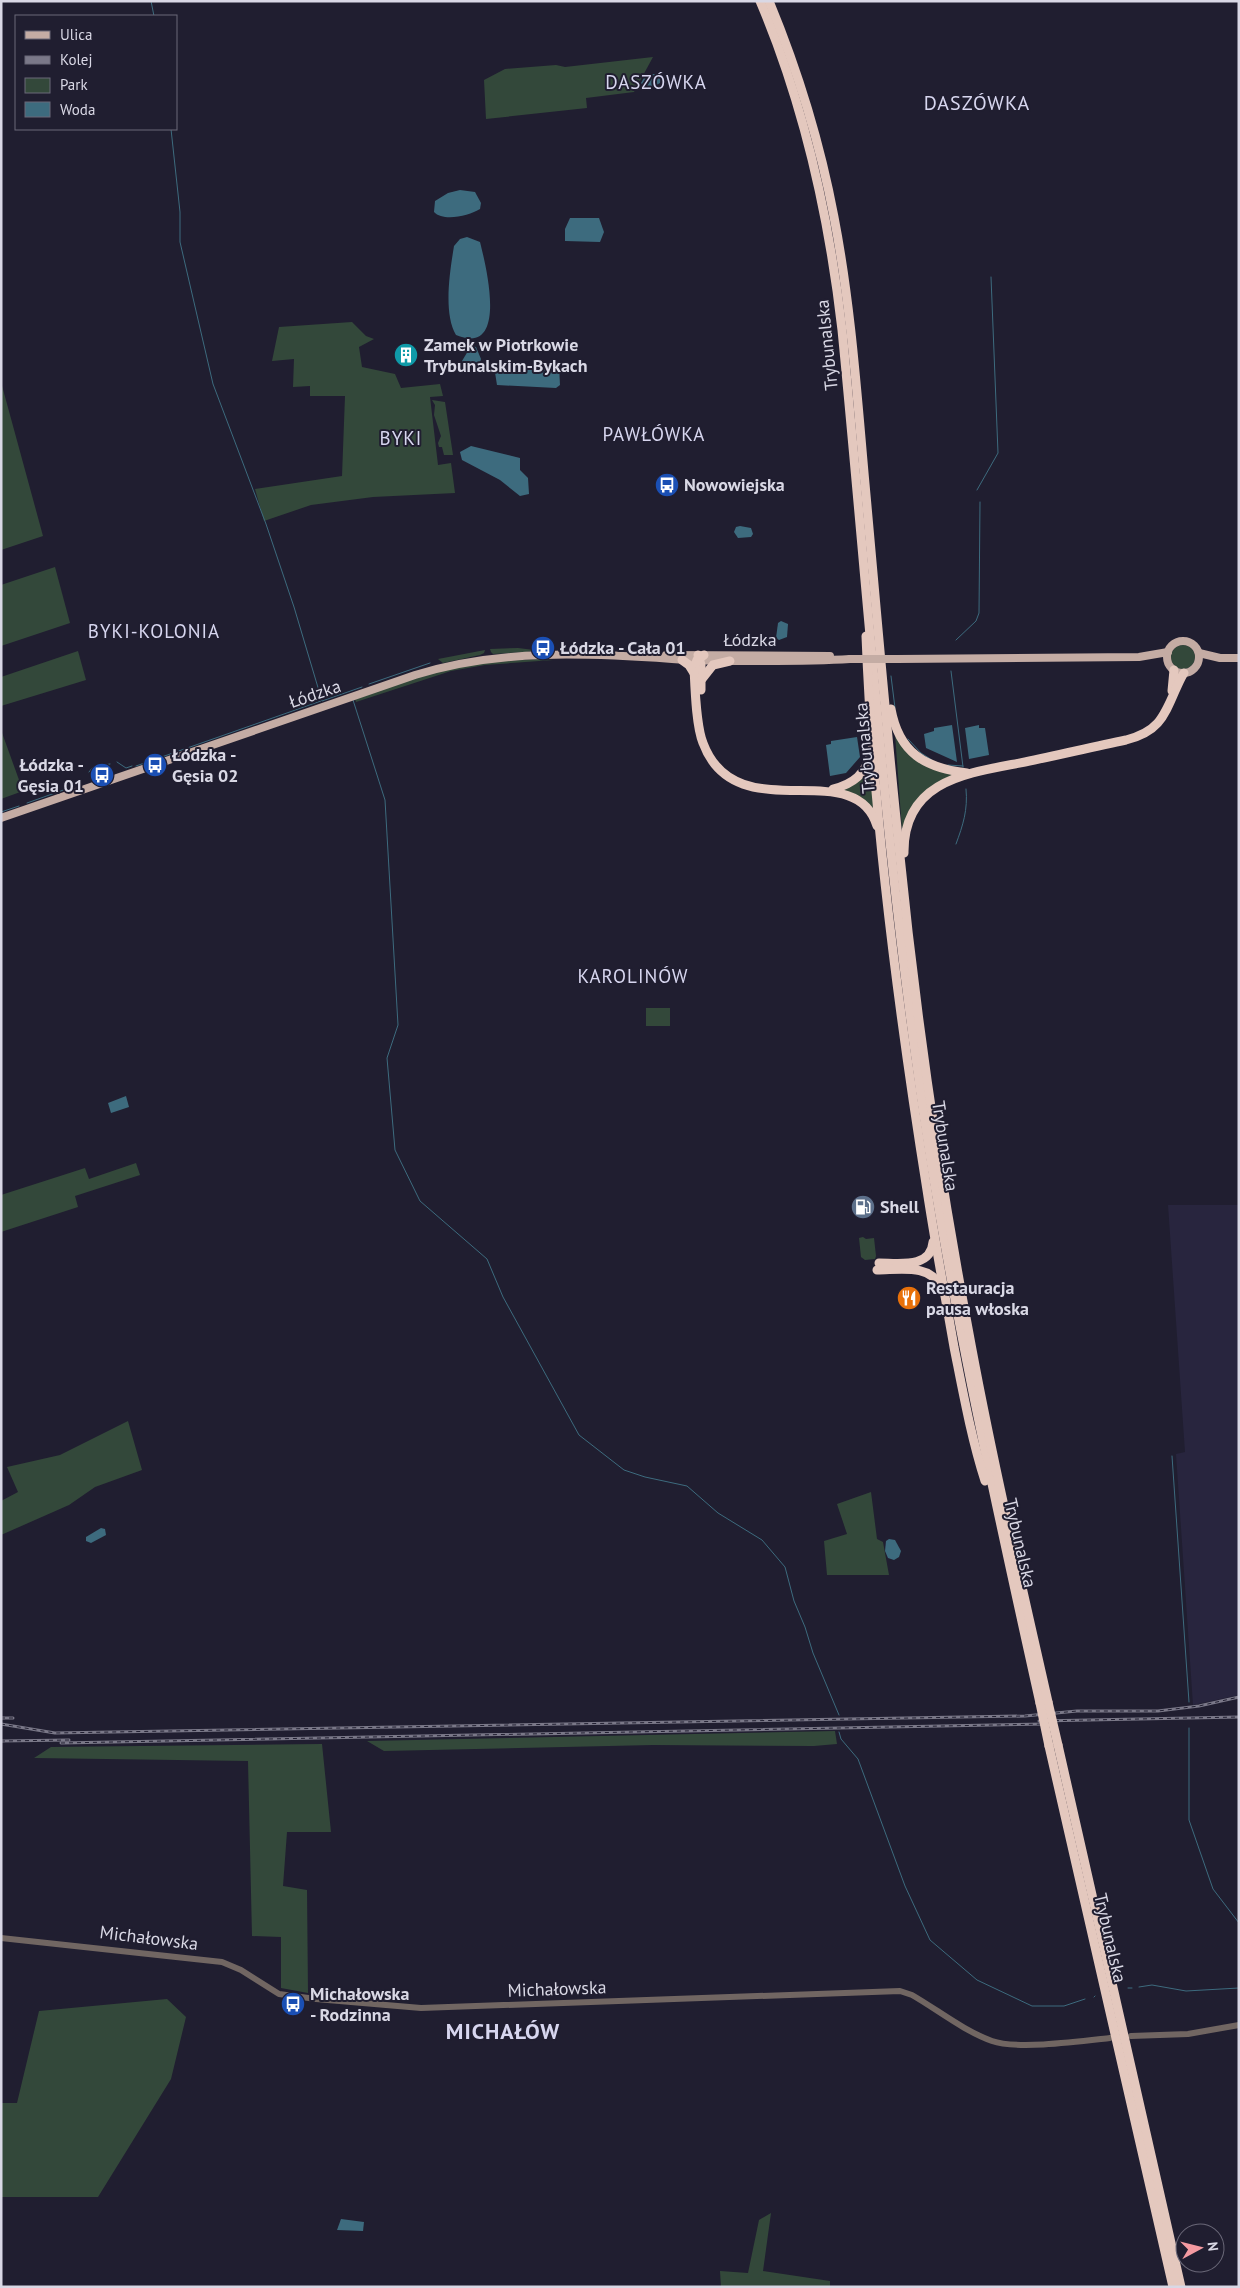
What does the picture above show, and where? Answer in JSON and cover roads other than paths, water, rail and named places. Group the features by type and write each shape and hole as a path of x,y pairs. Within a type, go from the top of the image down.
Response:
{"highway":[{"name":"Trybunalska","path":"760,1 783,59 802,115 827,220 842,330 897,908 917,1066 952,1285 999,1523 1044,1702 1181,2287"},
{"name":"Trybunalska","path":"769,1 809,112 827,181 837,232 853,354 903,883 924,1056 960,1288 1044,1702"},
{"path":"866,586 865,630 872,738 883,858 904,1033 945,1298 972,1434 999,1523"},
{"path":"694,673 700,657"},
{"path":"700,657 702,726 716,758 729,776"},
{"path":"682,660 689,664 694,673 699,726 703,744 712,761 729,776 744,785 766,790 828,791 852,796 868,809 877,823 883,858"},
{"path":"701,681 711,666 730,660"},
{"path":"882,664 893,720 905,744 918,757 933,766 968,773"},
{"path":"1170,701 1174,670"},
{"path":"903,883 906,830 916,807 937,787 968,773 1135,738 1149,732 1165,715 1184,674"},
{"path":"828,791 846,785 862,774 870,756 872,738"},
{"path":"934,1232 932,1250 924,1260 878,1267 927,1272 937,1280 945,1298"},
{"name":"Trybunalska","path":"1054,1745 1173,2287"}],"main road":[{"path":"1185,642 1195,646 1199,653 1198,662 1193,670 1184,674 1174,670 1168,657 1174,644 1185,642"},
{"path":"1199,653 1220,658"},
{"name":"Łódzka","path":"1,818 436,668 487,658 532,656 700,657 817,655 850,659"},
{"name":"Łódzka","path":"649,656 682,660 700,657 730,660 1168,657"},
{"path":"1198,662 1220,658 1239,658"}],"street":[{"name":"Michałowska","path":"1,1938 222,1962 241,1970 274,1992 316,1999 437,2008 900,1991 912,1995 984,2037 1000,2043 1057,2043 1110,2038"},
{"path":"1131,2036 1174,2035 1239,2025"}],"water":[{"path":"646,74 658,74 661,76 660,83 653,87 643,86 641,83"},
{"path":"460,190 475,192 481,203 480,209 456,217 443,217 434,212 435,201 448,193"},
{"path":"570,218 599,218 604,232 600,242 565,241 565,229"},
{"path":"467,237 480,242 489,288 490,306 488,322 483,333 472,338 456,335 452,326 449,304 449,279 454,246 460,239"},
{"path":"471,346 476,347 481,359 477,368 467,371 462,361"},
{"path":"494,366 559,366 560,385 556,388 497,385"},
{"path":"471,446 520,458 520,470 528,478 529,494 520,496 500,480 462,460 460,452"},
{"path":"736,527 751,528 753,534 751,537 738,538 734,532"},
{"path":"781,621 788,624 787,637 779,640 776,638 778,623"},
{"path":"952,725 957,762 926,748 924,734 934,731 934,728"},
{"path":"979,725 979,728 985,728 989,755 969,759 965,728"},
{"path":"857,737 860,757 846,773 830,776 826,745 831,744 831,741"},
{"path":"126,1096 129,1107 111,1113 108,1103"},
{"path":"101,1528 105,1529 106,1535 91,1543 86,1541 86,1537"},
{"path":"889,1539 895,1540 901,1551 899,1557 894,1560 888,1558 885,1551 886,1541"},
{"path":"341,2219 364,2222 363,2231 337,2230"}],"waterway":[{"path":"151,1 154,15"},
{"path":"171,130 180,212 180,242 213,384 266,524 294,607 322,701 362,687"},
{"path":"977,490 998,453 991,277"},
{"path":"956,640 976,621 979,613 980,502"},
{"path":"369,684 430,663"},
{"path":"951,671 963,767"},
{"path":"891,676 895,708"},
{"path":"353,700 385,800 398,1025 387,1058 395,1150 420,1201 487,1259 503,1297 579,1435 624,1470 645,1477 687,1486 718,1513 762,1540 785,1567 794,1601 839,1715"},
{"path":"136,766 321,701"},
{"path":"908,739 921,753 932,760"},
{"path":"117,762 126,768 132,766"},
{"path":"89,772 93,767 110,764"},
{"path":"948,765 963,766"},
{"path":"27,803 69,788"},
{"path":"956,844 964,817 966,789"},
{"path":"1,812 19,806"},
{"path":"1172,1456 1189,1702"},
{"path":"1189,1728 1189,1820 1213,1889 1239,1923"},
{"path":"839,1732 841,1739 858,1759 905,1886 930,1940 977,1980 1032,2006 1064,2006 1085,1999"},
{"path":"1139,1987 1152,1985 1186,1991 1239,1988"}],"railway":[{"path":"1,1724 55,1733 1025,1716 1077,1711 1158,1711 1199,1706 1239,1697"},
{"path":"1039,1721 1239,1717"},
{"path":"1,1718 13,1718"},
{"path":"61,1743 1046,1724"},
{"path":"1,1741 69,1740"}],"place":[{"name":"Zamek w Piotrkowie Trybunalskim-Bykach","path":"406,355"},
{"name":"Nowowiejska","path":"667,485"},
{"name":"Łódzka - Cała 01","path":"543,648"},
{"name":"Łódzka - Gęsia 02","path":"155,765"},
{"name":"Łódzka - Gęsia 01","path":"102,775"},
{"name":"Shell","path":"863,1207"},
{"name":"Restauracja pausa włoska","path":"909,1298"},
{"name":"Michałowska - Rodzinna","path":"293,2004"}],"district":[{"name":"DASZÓWKA","path":"656,82"},
{"name":"DASZÓWKA","path":"977,103"},
{"name":"PAWŁÓWKA","path":"654,434"},
{"name":"BYKI","path":"401,438"},
{"name":"BYKI-KOLONIA","path":"154,631"},
{"name":"KAROLINÓW","path":"633,976"},
{"name":"MICHAŁÓW","path":"503,2031"}]}
